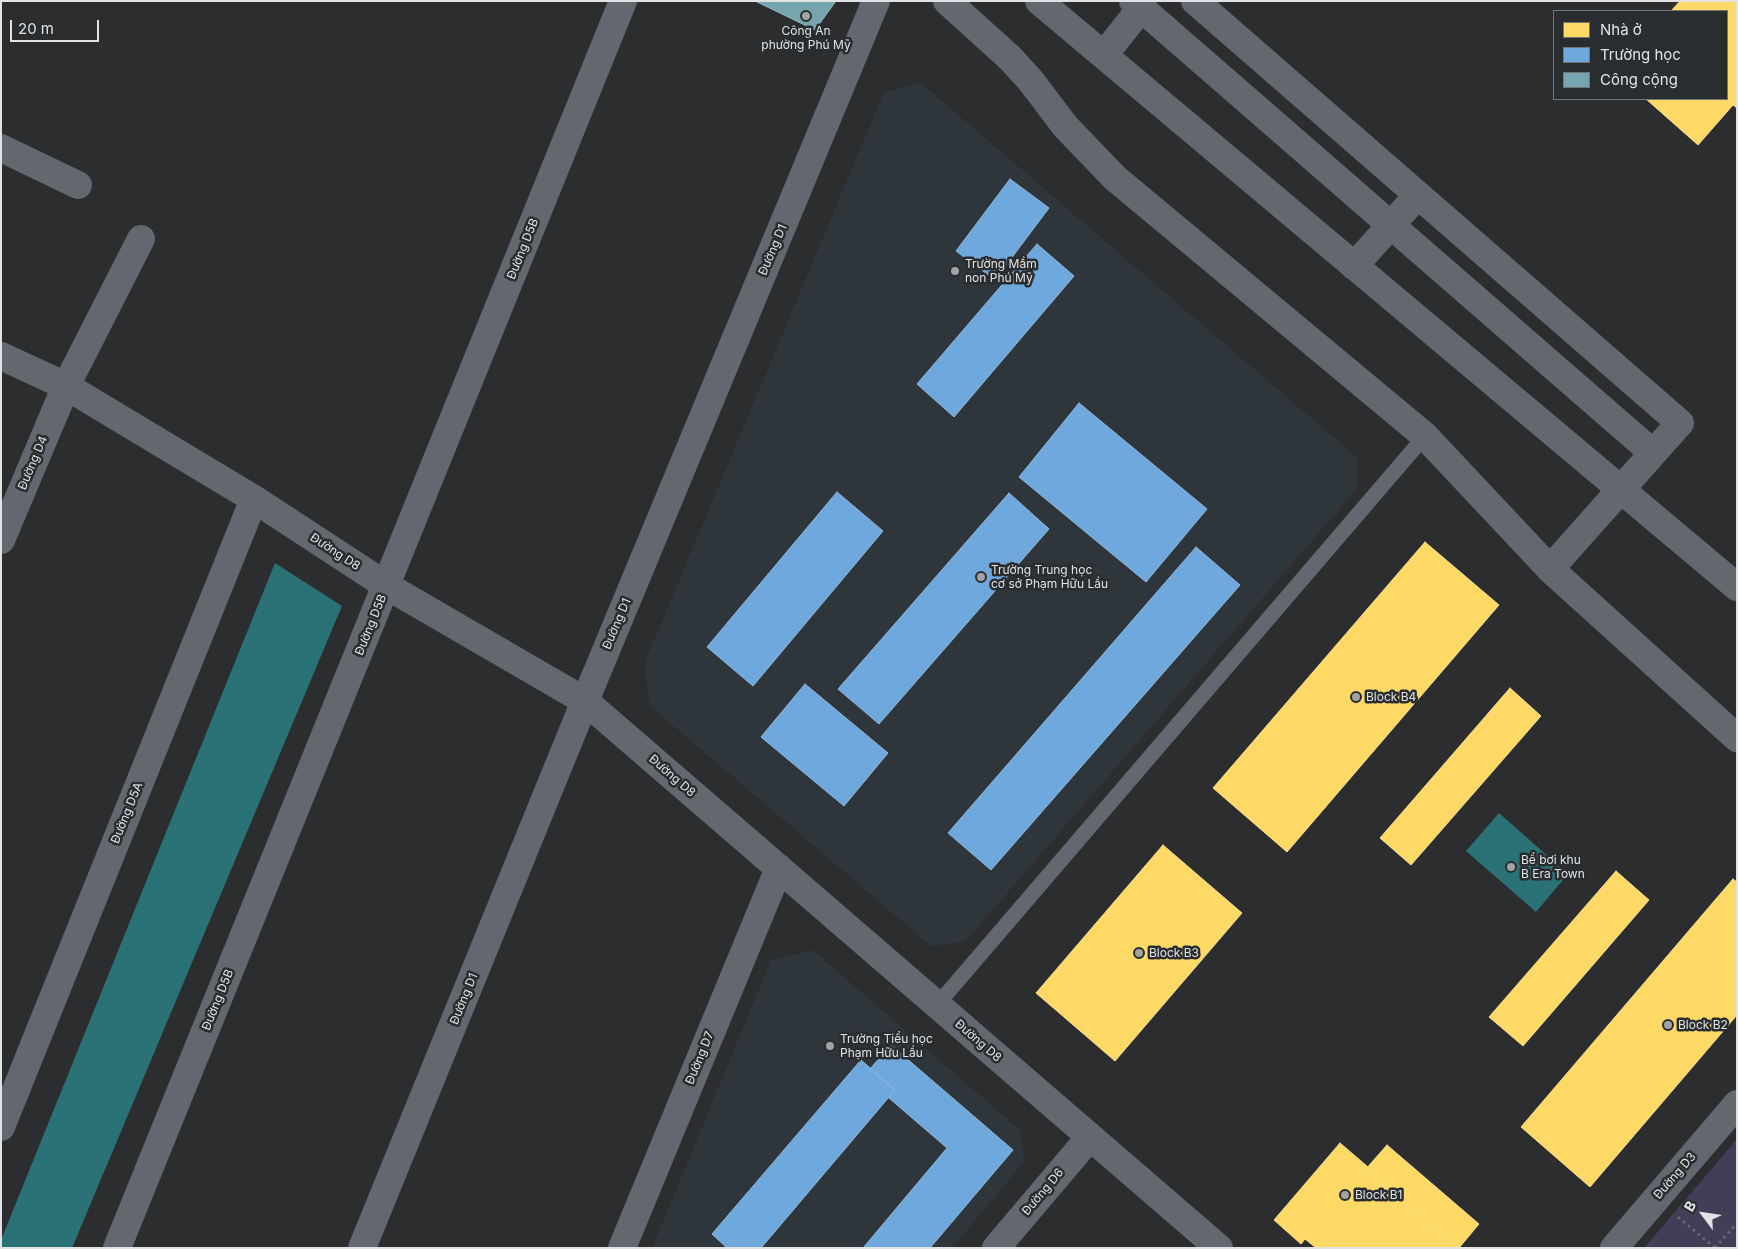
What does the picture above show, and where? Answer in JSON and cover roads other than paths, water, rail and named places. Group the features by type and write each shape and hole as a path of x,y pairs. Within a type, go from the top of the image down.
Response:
{"street":[{"name":"Đường D5B","path":"117,1248 623,1"},
{"name":"Đường D1","path":"362,1248 585,701 876,1"},
{"path":"947,1 1010,58 1031,81 1065,126 1115,178 1425,436 1550,569 1737,738"},
{"path":"1040,1 1737,587"},
{"path":"1195,1 1680,423 1550,569"},
{"path":"1104,55 1139,4 1653,453"},
{"path":"1,148 78,184"},
{"path":"1354,266 1418,195"},
{"name":"Đường D4","path":"1,540 66,386 141,239"},
{"name":"Đường D8","path":"1,356 66,386 254,499 386,586 585,701 1218,1248"},
{"name":"Đường D5A","path":"1,1126 254,499"},
{"name":"Đường D7","path":"622,1248 779,868"},
{"name":"Đường D3","path":"1614,1248 1737,1104"},
{"name":"Đường D6","path":"996,1248 1090,1137"}],"lane":[{"path":"937,1005 1425,436"}],"water":[{"path":"275,563 342,606 72,1248 1,1248 1,1240"},
{"path":"1499,813 1568,874 1536,912 1466,851"}],"place":[{"name":"Công An phường Phú Mỹ","path":"806,16"},
{"name":"Trường Mầm non Phú Mỹ","path":"955,271"},
{"name":"Trường Trung học cơ sở Phạm Hữu Lầu","path":"981,577"},
{"name":"Block B4","path":"1356,697"},
{"name":"Bể bơi khu B Era Town","path":"1511,867"},
{"name":"Block B3","path":"1139,953"},
{"name":"Block B2","path":"1668,1025"},
{"name":"Trường Tiểu học Phạm Hữu Lầu","path":"830,1046"},
{"name":"Block B1","path":"1345,1195"}]}
